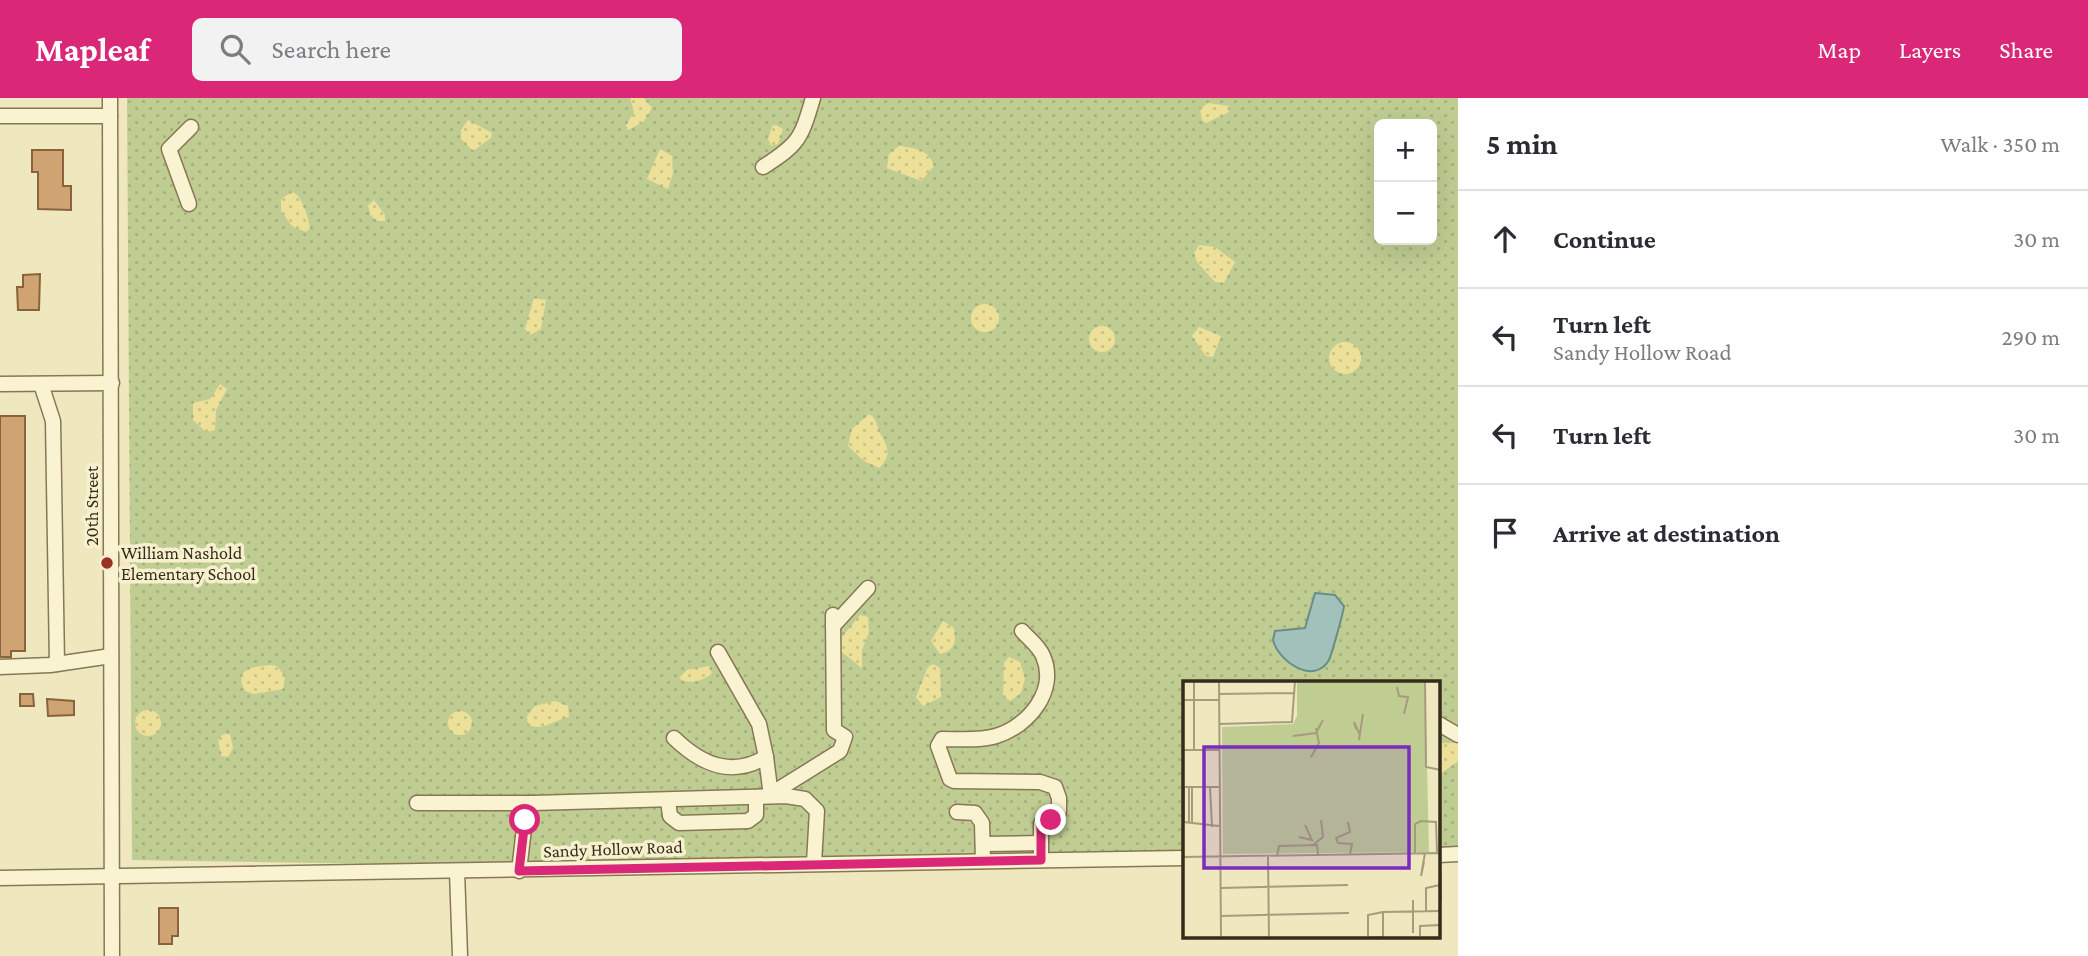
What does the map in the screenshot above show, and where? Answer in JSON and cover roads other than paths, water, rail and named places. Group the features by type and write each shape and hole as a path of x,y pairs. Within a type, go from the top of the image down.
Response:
{"street":[{"name":"20th Street","path":"110,98 112,956"},
{"path":"763,167 794,146 802,133 813,98"},
{"path":"0,116 110,116"},
{"path":"189,204 169,149 191,127"},
{"path":"0,384 112,383"},
{"path":"41,384 53,421 57,664"},
{"path":"766,796 840,751 845,737 834,730 833,620 868,588"},
{"path":"1022,631 1044,657 1048,687 1039,704 1017,725 996,736 942,739 938,746 950,779 954,781 1040,782 1053,785 1059,798 1059,811 1041,824 1041,860"},
{"path":"668,800 670,816 679,823 748,821 756,815 766,796 766,757 759,724 718,652"},
{"path":"0,667 57,664 111,656"},
{"path":"1440,725 1458,734"},
{"path":"674,738 688,751 715,767 732,769 754,764 766,757"},
{"path":"417,803 533,803 766,796 805,799 817,811 814,863"},
{"path":"519,871 525,820 533,803"},
{"path":"957,812 975,813 982,823 983,861"},
{"path":"983,844 1041,843"},
{"path":"1440,855 1458,855"},
{"name":"Sandy Hollow Road","path":"0,878 1183,858"},
{"path":"457,871 460,956"}],"water":[{"path":"1315,593 1335,595 1344,606 1329,660 1315,671 1306,671 1297,668 1282,656 1273,640 1275,631 1305,628"}],"place":[{"name":"William Nashold Elementary School","path":"107,563"}]}
